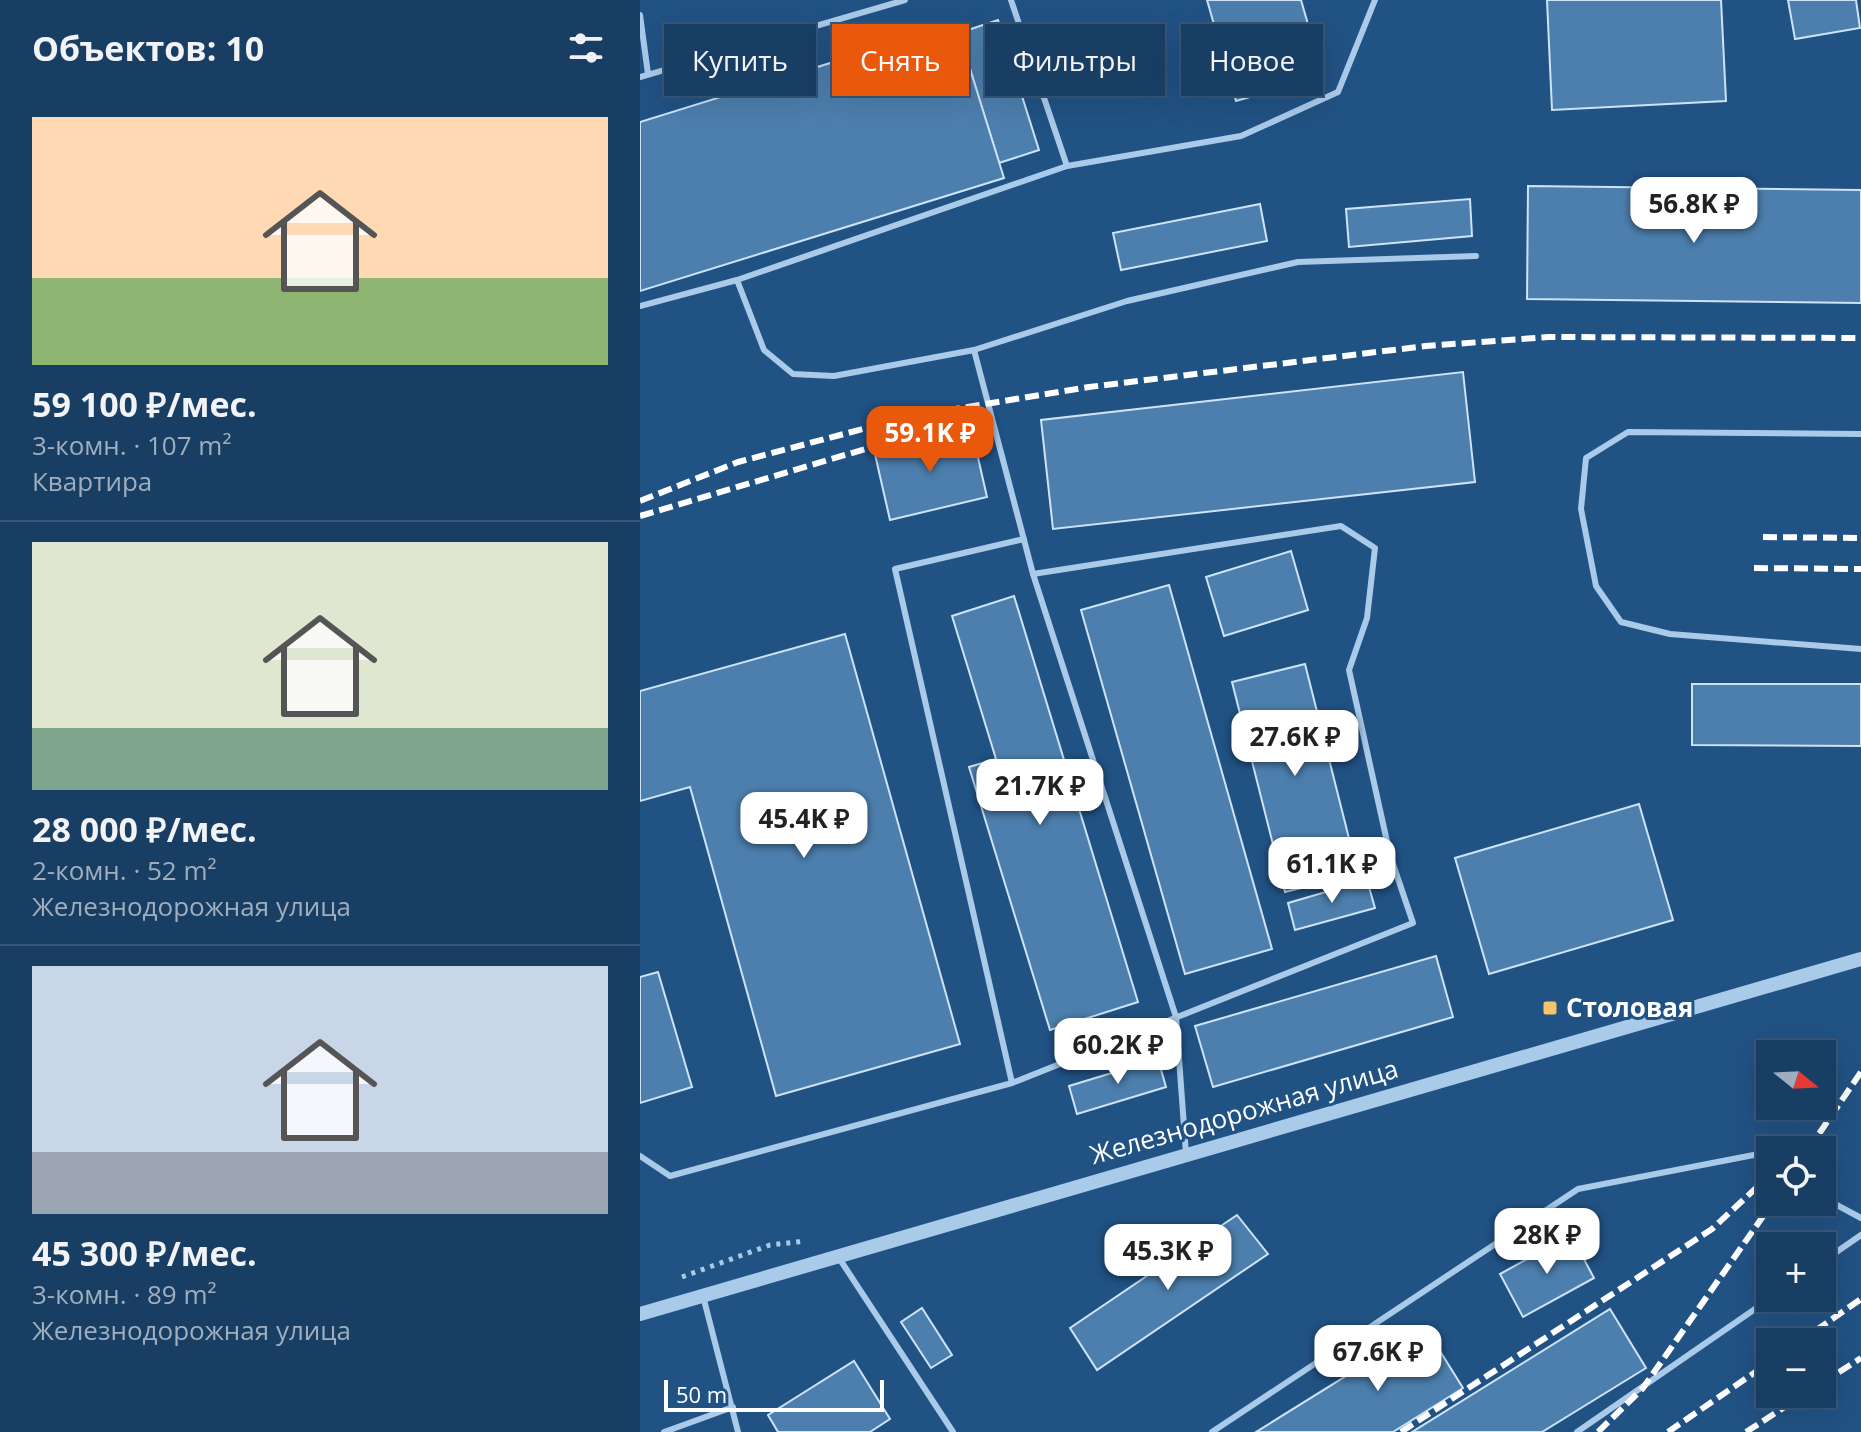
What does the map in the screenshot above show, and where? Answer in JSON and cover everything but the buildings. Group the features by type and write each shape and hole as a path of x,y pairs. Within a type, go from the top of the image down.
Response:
{"street":[{"name":"Железнодорожная улица","path":"640,1314 1861,959"}],"lane":[{"path":"640,77 905,0"},
{"path":"1011,0 1067,166"},
{"path":"640,306 737,280 1067,166 1241,136 1338,92 1375,0"},
{"path":"640,15 648,74"},
{"path":"737,280 764,350 793,374 834,376 974,350 1127,301 1298,262 1476,256"},
{"path":"974,350 1033,574 1176,1017 1186,1154"},
{"path":"1861,434 1628,432 1586,458 1581,509 1596,586 1621,622 1670,634 1861,649"},
{"path":"640,1156 670,1176 1012,1083 1413,923 1390,855 1349,670 1367,618 1375,548 1341,526 1033,574"},
{"path":"1012,1083 895,569 1024,539"},
{"path":"1212,1432 1578,1189 1756,1155"},
{"path":"1836,1205 1861,1218"},
{"path":"1836,1252 1861,1235"},
{"path":"837,1255 953,1432"},
{"path":"703,1295 738,1432"},
{"path":"1577,1432 1756,1308"},
{"path":"664,1432 733,1407"}],"railway":[{"path":"640,501 738,462 912,416 1089,387 1426,346 1549,337 1861,338"},
{"path":"640,516 956,422"},
{"path":"1763,537 1861,538"},
{"path":"1754,568 1861,569"},
{"path":"1818,1136 1861,1072"},
{"path":"1401,1432 1712,1229 1756,1188"},
{"path":"1598,1432 1643,1388 1763,1216"},
{"path":"1819,1328 1861,1299"},
{"path":"1836,1374 1861,1358"},
{"path":"1668,1432 1756,1372"},
{"path":"1746,1432 1783,1408"}],"place":[{"name":"Столовая","path":"1550,1008"}]}
